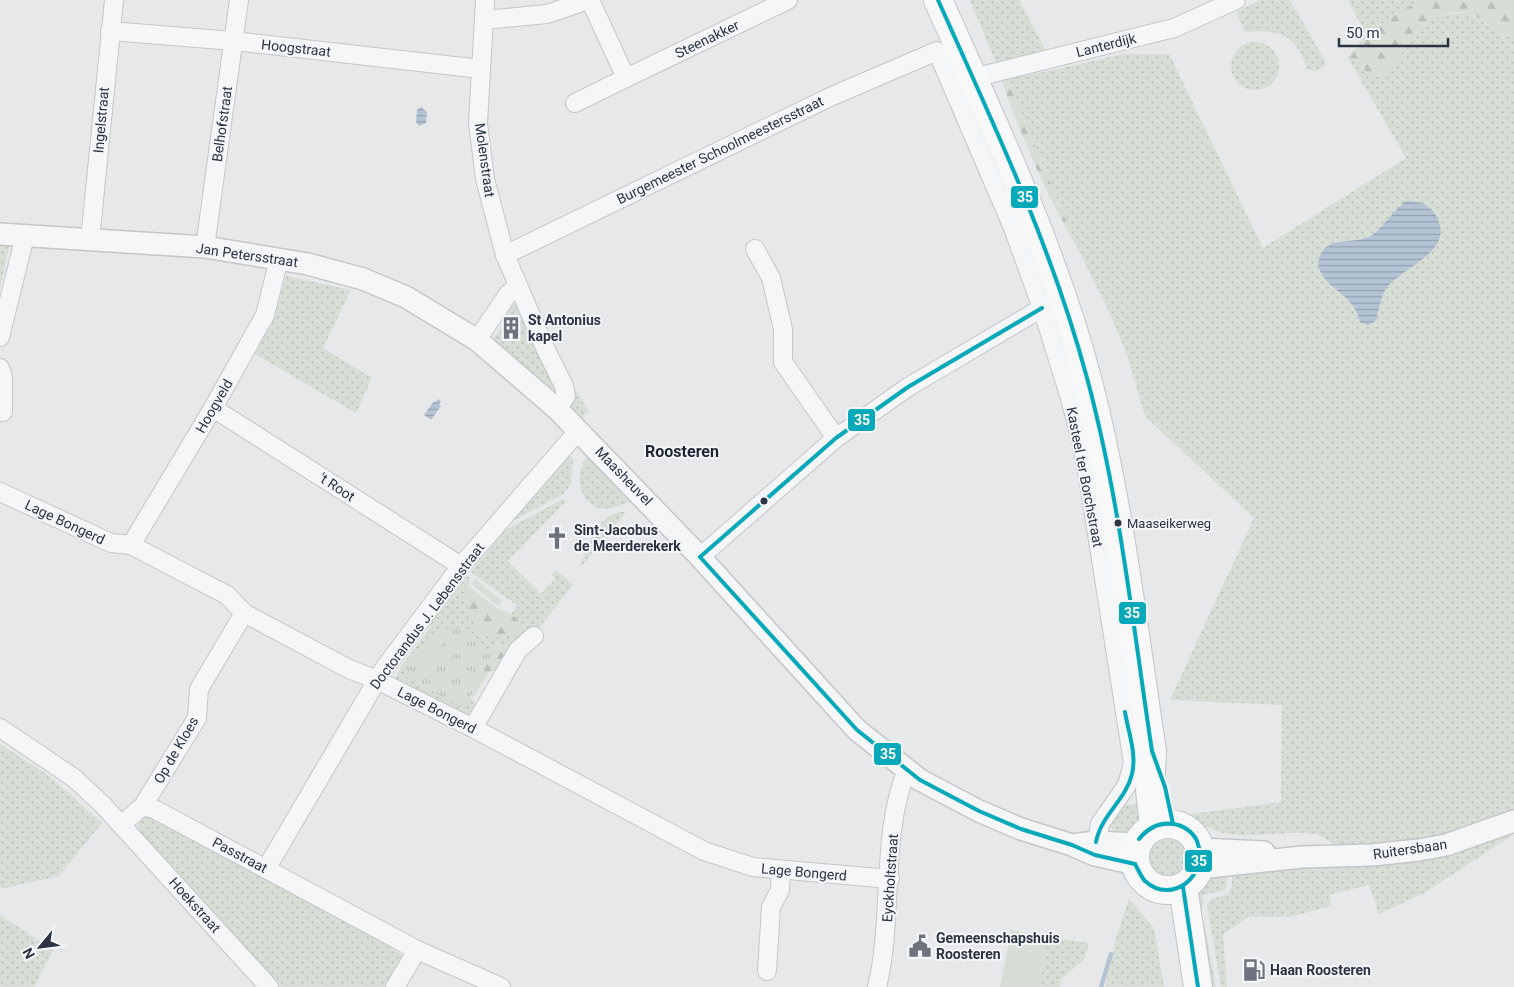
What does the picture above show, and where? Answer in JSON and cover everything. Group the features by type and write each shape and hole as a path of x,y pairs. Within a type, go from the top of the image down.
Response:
{"main road":[{"path":"938,0 1029,209 1065,306 1087,378 1111,484 1152,751 1150,839 1145,882 1186,873"},
{"path":"1150,839 1188,830 1183,987"},
{"path":"1186,873 1198,987"}],"street":[{"name":"Ingelstraat","path":"90,240 114,0"},
{"name":"Belhofstraat","path":"205,248 239,0"},
{"name":"Molenstraat","path":"484,0 478,123 485,179 506,255 517,286 564,386 566,396 557,409"},
{"path":"484,20 547,14 589,0 626,78"},
{"name":"Steenakker","path":"575,103 788,0"},
{"name":"Lanterdijk","path":"973,78 1174,28 1236,0"},
{"name":"Hoogstraat","path":"110,31 234,42 481,69"},
{"name":"Burgemeester Schoolmeestersstraat","path":"506,255 830,97 937,51"},
{"name":"Kasteel ter Borchstraat","path":"937,51 1013,228 1042,308 1081,440 1132,763 1130,779 1102,819 1095,849"},
{"name":"Jan Petersstraat","path":"0,234 205,248 279,259 364,279 406,297 477,340"},
{"path":"0,337 25,236"},
{"path":"755,248 770,278 783,329 783,362 836,438"},
{"name":"Hoogveld","path":"131,545 213,408 264,315 279,259"},
{"path":"477,340 508,294 517,286"},
{"path":"700,557 836,438 908,388 1042,308"},
{"name":"Maasheuvel","path":"477,340 579,430 700,557 857,730 920,780 979,811 1021,829 1072,845 1095,849 1150,839"},
{"path":"0,368 3,377 3,412"},
{"name":"'t Root","path":"213,408 461,566"},
{"name":"Doctorandus J. Lebensstraat","path":"266,869 378,680 461,566 579,430"},
{"name":"Lage Bongerd","path":"0,492 112,543 131,545 226,595 244,613 349,670 378,680 473,728 704,852 753,867 890,879"},
{"name":"Op de Kloes","path":"143,806 198,718 199,689 244,613"},
{"path":"473,728 518,650 534,636"},
{"path":"0,728 74,778 122,824 143,806"},
{"name":"Eyckholtstraat","path":"877,987 887,927 895,806 907,770"},
{"name":"Passtraat","path":"143,806 156,810 417,950 501,987"},
{"name":"Ruitersbaan","path":"1186,873 1302,857 1372,855 1433,848 1482,834 1514,821"},
{"name":"Hoekstraat","path":"122,824 268,987"},
{"path":"767,971 771,907 780,890 781,870"},
{"path":"396,987 417,950"}],"green space":[{"path":"970,0 1019,0 1048,55 997,65"},
{"path":"1261,0 1290,0 1327,64 1316,71 1307,69 1298,48 1285,37 1277,33 1245,32 1236,12"},
{"path":"1348,0 1419,0 1366,34"},
{"path":"1419,0 1514,0 1514,39 1499,32 1473,15 1457,12 1436,17 1423,25 1390,68 1381,75 1373,78 1366,73 1361,59 1348,58 1366,34"},
{"path":"1467,13 1514,39 1514,812 1451,836 1390,845 1339,845 1315,834 1234,835 1219,832 1205,825 1191,814 1281,802 1282,705 1170,700 1254,518 1145,416 1127,355 1110,313 1078,249 1007,78 1049,71 1123,54 1169,54 1263,248 1406,158 1348,58 1361,59 1363,69 1407,45 1418,30 1430,20 1446,14","holes":["1440,222 1436,245 1430,253 1388,286 1382,296 1378,315 1360,322 1351,303 1320,272 1335,241 1350,241 1367,237 1384,223"]},
{"path":"1250,42 1260,42 1272,49 1279,61 1279,71 1272,83 1260,90 1250,90 1242,86 1235,79 1231,71 1231,61 1235,53 1242,46"},
{"path":"1007,78 1078,249 1055,208 1017,123 1001,79"},
{"path":"0,245 9,246 0,288"},
{"path":"286,276 351,290 323,348 372,378 356,413 255,354 275,317"},
{"path":"514,304 518,304 561,398 492,341 503,325 511,335 518,330 507,312"},
{"path":"571,383 589,412 581,419 566,404"},
{"path":"569,454 573,459 571,484 563,494 507,524"},
{"path":"587,457 630,502 602,509 591,504 586,499 582,492 579,478 580,470"},
{"path":"563,499 566,501 508,561 541,594 555,579 552,575 556,570 573,585 534,634 514,647 495,644 469,694 477,709 471,720 395,681 400,668 430,628 429,620 468,576 471,579 467,593 471,617 528,630 511,614 518,606 471,572 505,530"},
{"path":"619,512 626,512 579,569 593,535 603,521"},
{"path":"475,579 502,601 498,606 471,584"},
{"path":"467,585 498,609 511,614 528,629 501,638 484,634 478,629 470,616"},
{"path":"455,626 492,654 464,709 403,675 431,634"},
{"path":"434,634 444,641 428,664 418,657"},
{"path":"495,644 514,647 499,670 490,671 473,698 469,694 481,660"},
{"path":"0,744 49,776 102,823 59,876 0,889"},
{"path":"1146,801 1144,820 1139,830 1130,836 1120,836 1116,833 1110,824 1122,804 1131,805"},
{"path":"146,816 291,893 379,936 405,958 389,987 278,987 141,834 138,826 141,818"},
{"path":"1514,830 1514,834 1424,893 1379,914 1369,885 1329,895 1332,906 1289,917 1248,917 1223,934 1227,987 1221,987 1207,905 1211,899 1229,894 1232,885 1232,870"},
{"path":"1168,839 1182,844 1187,858 1182,872 1168,877 1154,872 1149,858 1154,844"},
{"path":"1218,871 1227,871 1227,887 1222,891 1203,895 1202,909 1198,914 1196,887"},
{"path":"1129,899 1154,928 1164,987 1105,987 1117,935"},
{"path":"0,915 53,950 34,987 0,987"},
{"path":"1199,919 1204,922 1216,987 1202,987"},
{"path":"1011,930 1049,937 1039,987 1000,987"},
{"path":"1049,937 1089,943 1084,960 1061,979 1060,987 1039,987"}],"water":[{"path":"421,107 427,112 426,123 419,126 416,122 417,110"},
{"path":"1406,201 1422,203 1432,210 1440,227 1440,238 1435,247 1426,256 1388,286 1383,294 1375,321 1368,325 1360,322 1355,309 1349,301 1323,276 1319,268 1319,258 1324,249 1336,242 1359,240 1373,234"},
{"path":"438,399 441,401 439,405 441,406 431,420 424,415 434,401 436,402"}],"waterway":[{"path":"1101,987 1111,954"}],"transit line":[{"name":"35","path":"938,0 1000,139 1039,233 1073,329 1087,378 1117,517 1152,751 1165,787 1173,824"},
{"name":"35","path":"700,557 836,438 908,387 1042,308"},
{"name":"35","path":"700,557 857,730 920,780 979,811 1021,829 1072,845 1095,855 1135,864"},
{"name":"35","path":"1096,842 1103,824 1125,792 1132,774 1133,751 1125,712"},
{"name":"35","path":"1135,864 1145,881 1156,888 1166,890 1177,888 1186,883 1198,865 1200,854 1195,838 1184,827 1177,825 1158,825 1150,829 1139,839"},
{"name":"35","path":"1183,887 1198,987"}],"place":[{"name":"St Antonius kapel","path":"511,328"},
{"name":"Maaseikerweg","path":"1118,523"},
{"name":"Sint-Jacobus de Meerderekerk","path":"557,538"},
{"name":"Gemeenschapshuis Roosteren","path":"920,946"},
{"name":"Haan Roosteren","path":"1254,970"}],"district":[{"name":"Roosteren","path":"682,451"}]}
